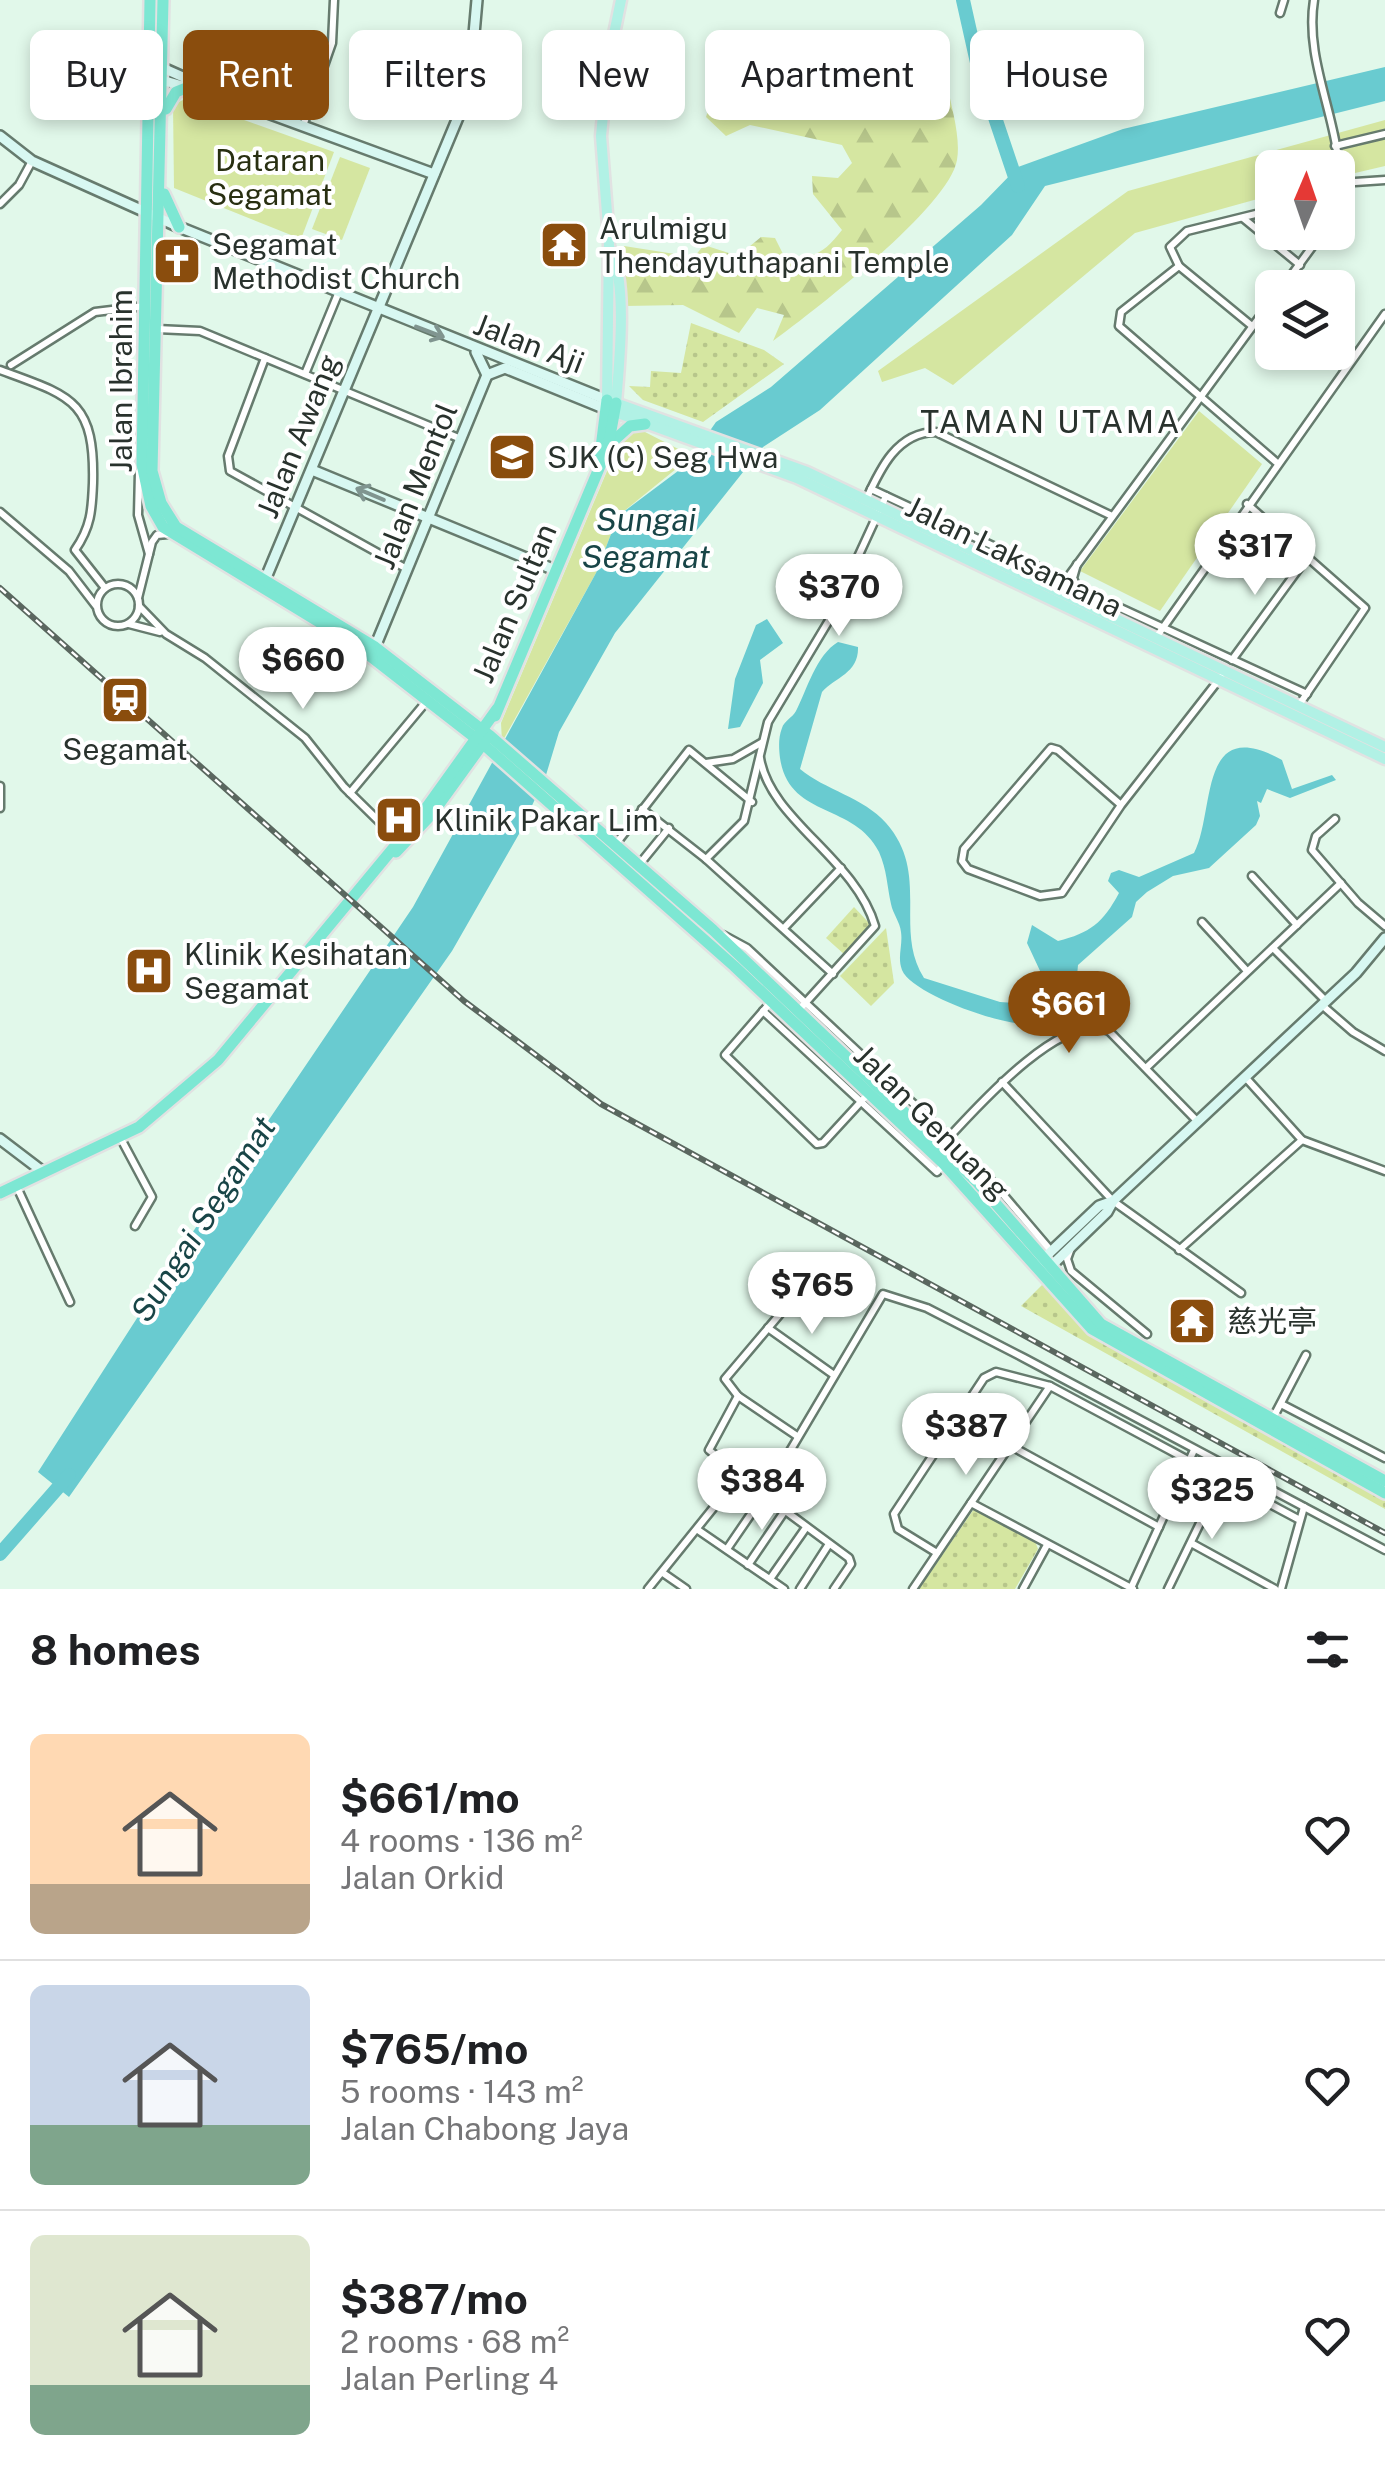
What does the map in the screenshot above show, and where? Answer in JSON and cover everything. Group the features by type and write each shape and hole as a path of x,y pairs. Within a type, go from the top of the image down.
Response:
{"highway":[{"path":"150,0 152,30"},
{"path":"160,30 163,0"},
{"path":"163,117 172,96 183,90"},
{"path":"153,216 155,120"},
{"path":"162,120 154,175 178,228"},
{"name":"Jalan Ibrahim","path":"153,216 146,306 142,464 150,506 171,534"},
{"name":"Jalan Ibrahim","path":"153,216 157,329 152,471 160,503 184,534 375,647 486,740"},
{"name":"Jalan Sultan","path":"0,1193 120,1137 166,1108 218,1060 486,740 608,447 611,406"},
{"name":"Jalan Sultan","path":"600,460 611,406"},
{"path":"608,447 623,430 648,420"},
{"path":"171,534 352,642 486,740"},
{"name":"Jalan Genuang","path":"486,740 672,910 713,930 801,1007 869,1093 944,1142 1045,1264 1082,1321 1385,1493"},
{"name":"Jalan Genuang","path":"560,806 673,895 767,1006 869,1093 944,1164 1101,1324 1385,1481"},
{"path":"672,910 673,895"}],"main road":[{"name":"Jalan Awang","path":"264,580 469,90 477,0"},
{"path":"611,406 610,250 601,136 608,63 621,0"},
{"path":"287,120 434,174"},
{"name":"Jalan Aji","path":"0,136 32,162 178,228 611,406"},
{"path":"118,201 139,199 154,175"},
{"path":"610,250 617,286 618,371 611,406"},
{"name":"Jalan Mentol","path":"375,647 487,375 482,360 470,347"},
{"name":"Jalan Aji","path":"487,375 506,368 611,406"},
{"path":"618,371 626,395 648,420"},
{"name":"Jalan Laksamana","path":"611,406 866,500 1054,598 1156,638 1221,677 1385,758"},
{"path":"312,470 554,570"},
{"name":"Jalan Laksamana","path":"1221,677 1299,706 1385,747"},
{"path":"1045,1264 1098,1206 1113,1200 1324,1004 1385,938"},
{"path":"0,1139 42,1171"},
{"path":"1045,1264 1071,1247 1108,1212 1113,1200"}],"street":[{"path":"303,126 332,42 334,0"},
{"path":"1280,13 1284,0"},
{"path":"1314,0 1313,47 1335,150"},
{"path":"1334,142 1385,134"},
{"path":"0,204 19,185 32,162"},
{"path":"1355,182 1385,180"},
{"path":"1252,326 1180,266 1170,247 1186,231 1255,215"},
{"path":"1243,218 1300,265"},
{"path":"1296,270 1310,250"},
{"path":"1180,266 1120,312 1119,326 1276,462"},
{"path":"304,374 338,294"},
{"path":"11,365 94,312 146,306"},
{"path":"1156,638 1246,504 1385,314"},
{"path":"1054,598 1078,558 1255,322"},
{"path":"157,329 195,330 461,439"},
{"path":"265,358 228,456 229,468 236,476 408,569"},
{"path":"0,370 54,390 89,422 94,452 92,516 75,550 105,588"},
{"path":"866,500 893,451 917,434 936,432 1110,516"},
{"path":"142,464 138,515 148,554"},
{"path":"1246,504 1363,602 1364,614 1299,706"},
{"path":"706,859 740,830 752,799 761,743 778,700 828,622 882,508 1064,580"},
{"path":"0,512 69,572 105,622 166,634 205,658 291,726 401,843"},
{"path":"128,624 139,602 148,554 157,535 171,534"},
{"path":"1231,661 1308,556"},
{"path":"1078,558 1073,578 1076,588 1156,638 1231,661 1306,694"},
{"path":"105,588 128,587 146,574"},
{"path":"128,587 166,634"},
{"path":"96,606 105,588"},
{"path":"1120,805 1051,748 964,850 962,861 968,869 1051,897 1062,893 1120,805 1221,677"},
{"path":"350,793 428,700"},
{"path":"704,763 733,759 761,743"},
{"path":"614,846 689,750 752,799"},
{"path":"760,754 776,798 841,868 876,926 801,1007 944,1142 1034,1054 1093,1027 1109,1031 1198,1122"},
{"path":"0,786 0,808"},
{"path":"752,799 758,792 776,798"},
{"path":"642,808 706,859 833,974"},
{"path":"1335,820 1312,846 1341,883 1385,926"},
{"path":"638,866 669,828"},
{"path":"784,928 841,868"},
{"path":"1252,876 1296,925"},
{"path":"1146,1068 1341,883"},
{"path":"1202,922 1247,971"},
{"path":"1273,948 1353,1032 1385,1051"},
{"path":"767,1006 726,1052 726,1057 817,1144 823,1143 869,1093"},
{"path":"1246,1078 1302,1140 1385,1171"},
{"path":"1002,1082 1113,1200 1241,1293"},
{"path":"120,1137 152,1197 134,1226"},
{"path":"1180,1250 1302,1140"},
{"path":"16,1184 70,1302"},
{"path":"1071,1247 1067,1259 1071,1271 1147,1334"},
{"path":"727,1549 883,1294 927,1308 1385,1550"},
{"path":"791,1301 726,1376 726,1383 738,1396 797,1436"},
{"path":"768,1328 834,1375"},
{"path":"1272,1418 1306,1355"},
{"path":"936,1553 898,1529 894,1514 984,1378 1006,1374 1050,1386 1298,1518"},
{"path":"912,1589 1050,1386"},
{"path":"738,1396 709,1450 805,1529 851,1561 837,1588"},
{"path":"1282,1404 1385,1458"},
{"path":"1308,1438 1318,1425"},
{"path":"1010,1446 1159,1528"},
{"path":"1352,1463 1360,1448"},
{"path":"971,1503 1132,1588 1194,1450"},
{"path":"648,1589 739,1476"},
{"path":"1168,1589 1222,1478"},
{"path":"1191,1543 1278,1589 1304,1507"},
{"path":"748,1565 784,1512"},
{"path":"770,1579 805,1529"},
{"path":"698,1530 784,1589"},
{"path":"800,1589 828,1544"},
{"path":"1023,1589 1047,1544"},
{"path":"663,1573 686,1589"}],"green space":[{"path":"950,98 958,151 949,180 906,230 773,341 784,315 757,308 739,333 683,305 625,306 624,246 694,257 704,245 738,256 761,237 775,238 786,260 819,252 842,230 813,194 812,176 838,178 852,163 842,145 750,125 726,136 709,120 950,120"},
{"name":"Dataran Segamat","path":"183,100 183,120 244,120 334,152 301,239 174,188 173,105"},
{"path":"1385,120 1385,166 1355,173 1355,150 1276,150"},
{"path":"1255,156 1255,200 1135,233 953,385 925,368 882,382 878,371 1128,191"},
{"path":"340,157 370,168 342,240 312,229"},
{"path":"691,323 764,350 784,364 703,422 643,400 629,386 650,387 651,371 681,373"},
{"path":"1199,411 1262,464 1160,611 1080,571"},
{"path":"643,431 692,456 618,516 596,573 502,742 501,723 623,433"},
{"path":"854,907 871,925 845,955 826,938"},
{"path":"886,928 894,983 871,1006 840,976"},
{"path":"1044,1283 1088,1334 1385,1501 1385,1509 1021,1306"},
{"path":"974,1509 1035,1541 1038,1549 1015,1589 919,1589"}],"water":[{"name":"Sungai Segamat","path":"1385,67 1385,101 1045,186 1012,235 820,410 763,447 615,633 559,732 546,775 519,834 452,951 69,1497 38,1472 186,1242 413,907 596,573 618,516 686,465 716,422 771,387 981,205 1018,167 1123,129"},
{"path":"767,619 783,643 760,660 763,683 740,727 728,729 735,679 756,625"},
{"path":"838,642 858,647 855,663 822,692 800,769 877,814 899,842 910,882 911,940 924,978 1000,1002 1031,1004 1048,988 1027,943 1032,925 1058,941 1079,934 1101,919 1119,893 1108,881 1111,873 1119,870 1139,877 1194,853 1214,773 1223,758 1235,749 1255,749 1282,760 1292,789 1332,775 1336,780 1290,798 1267,789 1261,803 1257,801 1260,816 1256,825 1209,868 1173,876 1136,902 1132,917 1078,965 1075,998 1054,1017 1038,1024 1007,1022 943,1000 910,980 902,970 900,928 879,852 868,836 809,801 786,778 779,751 782,728 796,711 818,664"}],"waterway":[{"path":"963,0 978,67 1018,186"},
{"name":"Sungai Segamat","path":"0,1554 69,1475"}],"railway":[{"path":"0,588 464,1001 601,1104 1385,1533"}],"place":[{"name":"Arulmigu Thendayuthapani Temple","path":"564,245"},
{"name":"Segamat Methodist Church","path":"177,261"},
{"name":"SJK (C) Seg Hwa","path":"512,457"},
{"name":"Segamat","path":"125,700"},
{"name":"Klinik Pakar Lim","path":"399,820"},
{"name":"Klinik Kesihatan Segamat","path":"149,971"},
{"name":"慈光亭","path":"1192,1321"}],"district":[{"name":"TAMAN UTAMA","path":"1051,421"}]}
